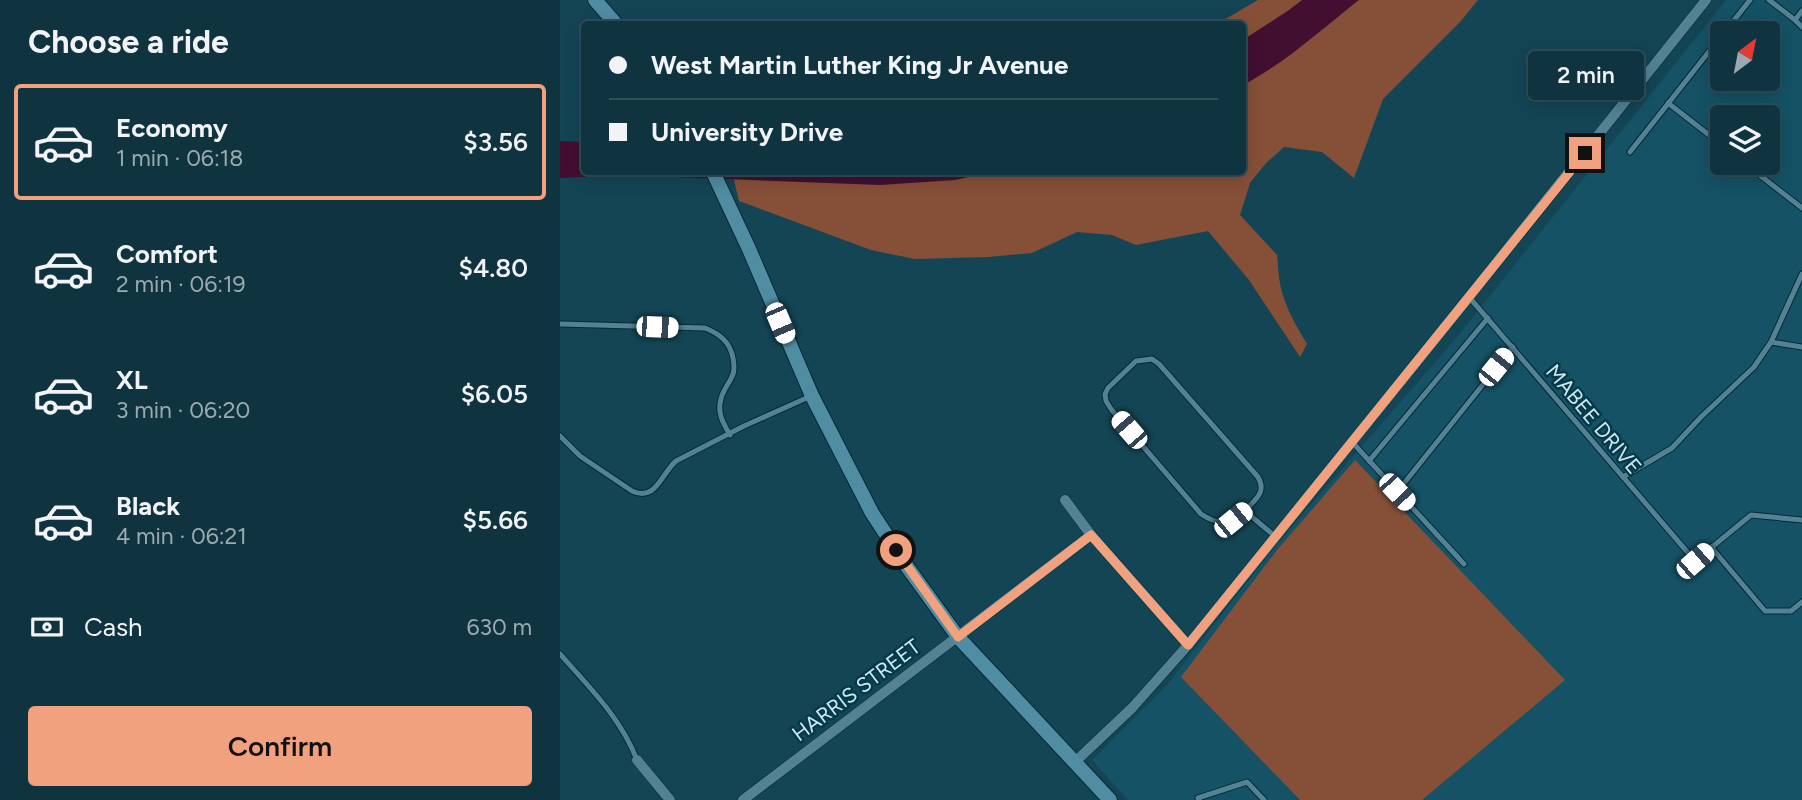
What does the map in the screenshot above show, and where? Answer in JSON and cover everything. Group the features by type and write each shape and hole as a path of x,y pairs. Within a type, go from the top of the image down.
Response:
{"street":[{"path":"595,0 613,21"},
{"path":"1074,762 1132,708 1188,645 1706,0"},
{"path":"713,175 749,249 812,396 872,513 958,637 1110,800"},
{"path":"1065,500 1091,535 1188,645"},
{"name":"HARRIS STREET","path":"743,800 1091,535"},
{"path":"637,760 670,800"}],"lane":[{"path":"1733,21 1750,0"},
{"path":"1769,0 1802,27"},
{"path":"1795,20 1802,11"},
{"path":"1629,152 1710,50"},
{"path":"1614,85 1629,97"},
{"path":"1668,103 1710,136"},
{"path":"1759,175 1802,208"},
{"path":"1623,477 1672,448 1701,416 1754,367 1772,342 1802,274"},
{"name":"MABEE DRIVE","path":"1469,297 1695,561 1712,547"},
{"path":"1369,461 1488,318"},
{"path":"560,324 705,328 717,333 727,341 734,364 734,373 720,398 720,418 730,435"},
{"path":"1772,342 1802,348"},
{"path":"1397,492 1513,347"},
{"path":"1152,359 1159,364 1258,477 1262,491 1245,511 1233,520 1221,522 1212,521 1201,514 1111,409 1105,394 1108,388 1136,361 1152,359"},
{"path":"560,436 580,456 632,491 647,495 676,461 744,426 812,396"},
{"path":"1352,442 1464,564"},
{"path":"1245,511 1276,537"},
{"path":"1802,520 1751,514 1712,547 1765,611 1791,611 1802,602"},
{"path":"560,654 607,707 631,745 637,760"},
{"path":"1199,800 1198,798 1247,782 1264,800"}],"shaded area":[{"path":"1258,0 1478,0 1460,22 1383,99 1354,178 1322,152 1284,147 1266,163 1250,183 1240,215 1277,255 1286,304 1307,344 1300,357 1249,280 1208,231 1136,245 1112,235 1077,232 1032,253 915,259 871,250 739,201 733,175 1246,175 1246,21 1222,21"},
{"path":"1302,0 1359,0 1288,56 1246,83 1246,38"},
{"path":"1726,0 1802,0 1802,800 1128,800 1092,760 1167,685 1276,545 1457,337"},
{"path":"560,141 581,142 581,175 622,175 560,178"},
{"path":"622,175 978,175 955,180 880,185"},
{"path":"1355,460 1565,680 1422,800 1300,800 1181,677 1277,550"}],"route":[{"path":"896,550 958,637 1091,535 1188,645 1585,153"}]}
